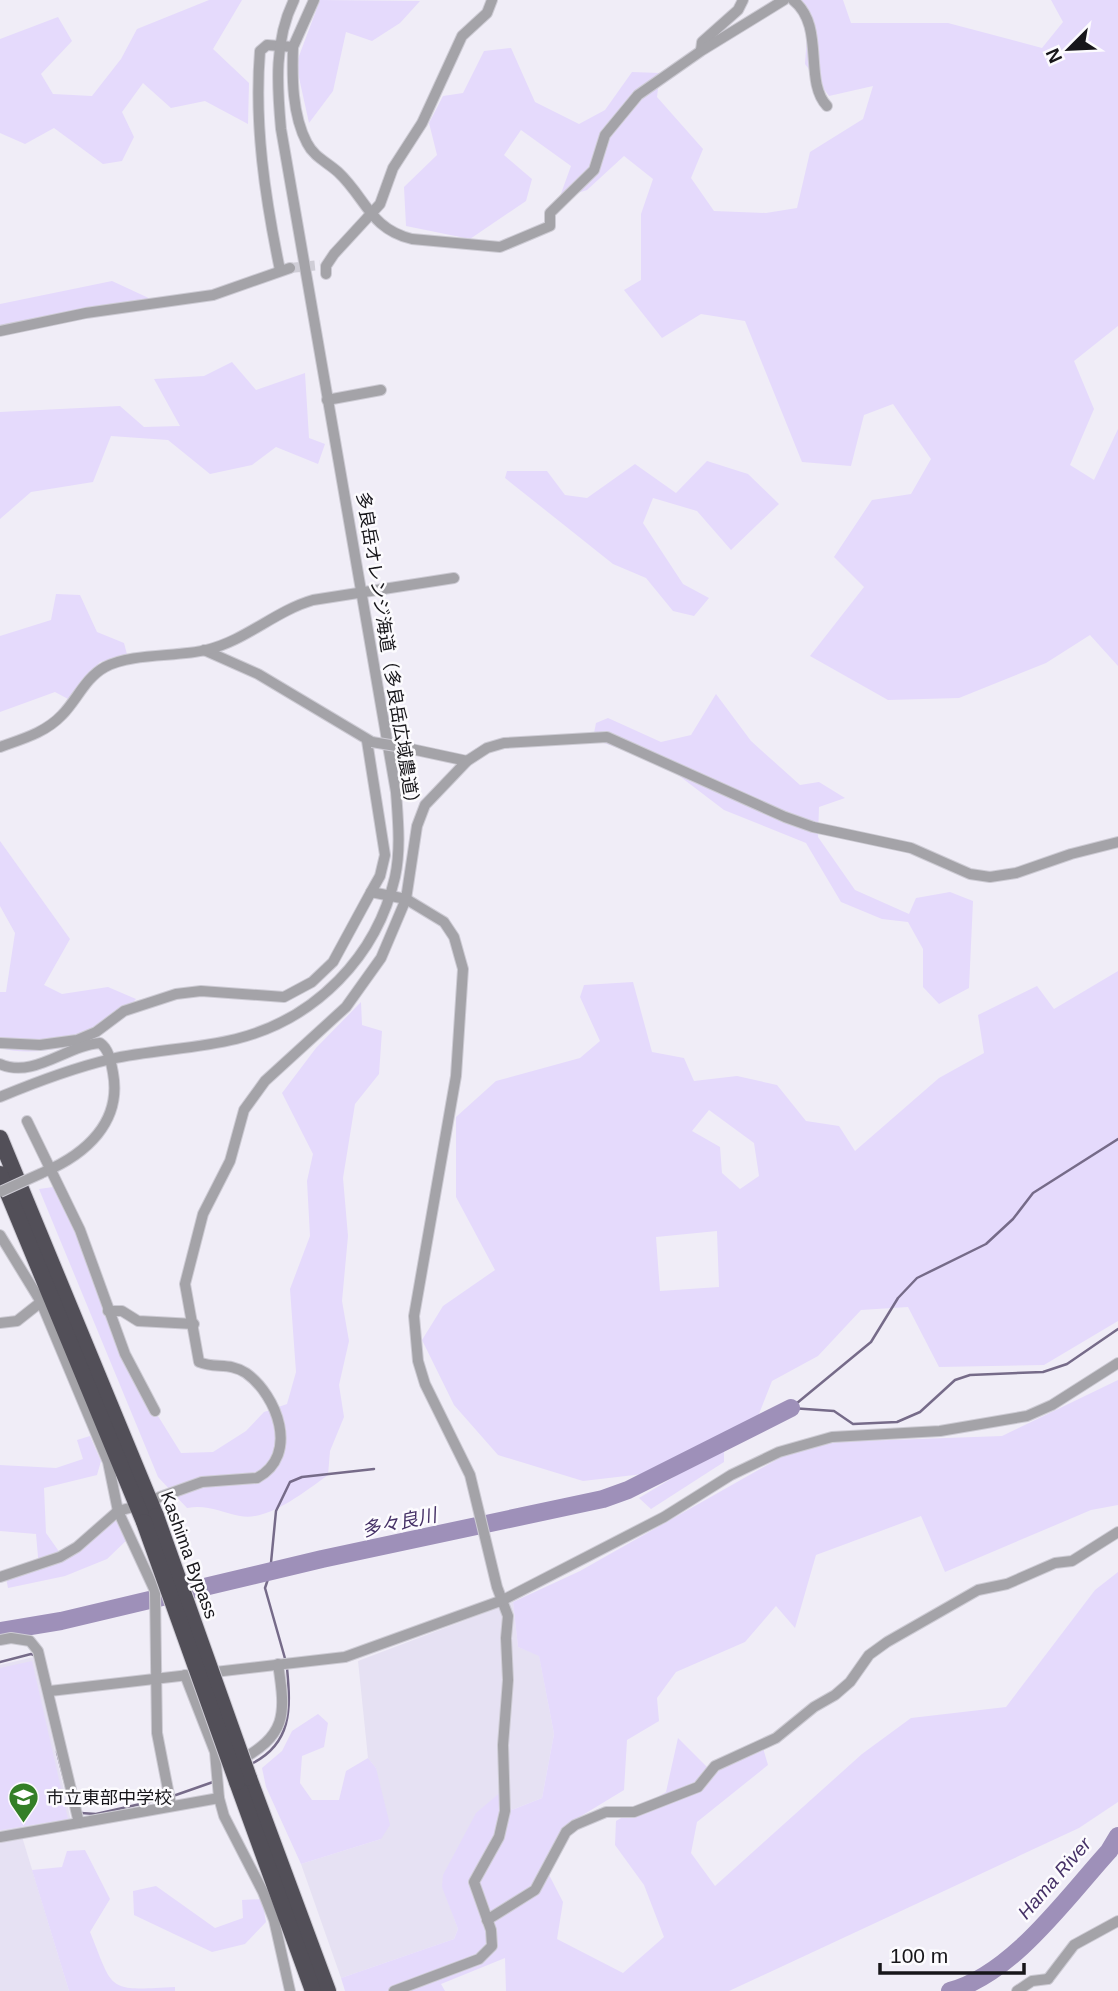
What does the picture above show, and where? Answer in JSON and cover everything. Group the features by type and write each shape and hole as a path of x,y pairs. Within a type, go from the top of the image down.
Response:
{"highway":[{"name":"Kashima Bypass","path":"0,1138 143,1503"},
{"name":"Kashima Bypass","path":"0,1174 150,1519 243,1780 313,1991"},
{"name":"Kashima Bypass","path":"243,1780 328,1991"}],"street":[{"name":"多良岳オレンジ海道（多良岳広域農道）","path":"0,1097 48,1077 110,1059 237,1038 284,1021 331,990 362,955 381,920 390,896 399,847 396,792 281,129 277,89 280,45 294,0"},
{"path":"314,0 293,47 292,78 307,144 316,156 339,173 370,217 397,236 500,247 550,226 550,213 555,206 576,191 594,170 605,135 638,95 701,51 784,0"},
{"path":"324,268 380,204 393,168 422,123 462,36 488,13 492,0"},
{"path":"701,51 702,42 738,10 743,0"},
{"path":"793,0 810,31 815,47 817,83 827,106"},
{"path":"0,331 86,313 213,295 251,284 285,269 262,155 257,93 260,51 267,45 293,47"},
{"path":"327,400 381,390"},
{"path":"0,747 50,726 62,715 87,682 108,666 204,650 256,631 296,605 415,582 453,578"},
{"path":"204,650 258,674 369,742 467,761"},
{"path":"0,1577 60,1557 77,1547 118,1511 202,1482 257,1478 265,1474 279,1449 282,1429 274,1407 247,1374 229,1364 200,1362 185,1284 203,1214 230,1161 244,1110 265,1082 346,1007 381,958 406,899 417,826 425,804 467,761 487,748 504,743 607,737 785,817 813,827 930,854 970,874 990,877 1016,873 1071,854 1118,842"},
{"path":"0,1043 40,1045 77,1040 96,1031 124,1011 176,994 201,991 284,996 313,982 333,962 380,876 385,855 369,742"},
{"path":"371,892 406,899 444,922 454,937 463,969 456,1076 416,1290 414,1338 425,1384 457,1444 483,1519 508,1616 508,1680 503,1745 505,1811 499,1837 474,1882 487,1920 492,1946 485,1955 414,1986 394,1991"},
{"path":"0,1064 18,1068 36,1065 100,1043 110,1059 115,1093 107,1121 90,1145 45,1172 0,1192"},
{"path":"27,1121 45,1172 80,1230 125,1354 155,1411"},
{"path":"0,1235 41,1302 108,1462 118,1511 155,1591 158,1607 157,1734 171,1805"},
{"path":"0,1323 17,1321 41,1302"},
{"path":"108,1311 122,1311 138,1321 194,1324"},
{"path":"50,1691 345,1657 503,1601 664,1517 731,1475 779,1452 832,1437 940,1431 1027,1416 1052,1405 1118,1363"},
{"path":"487,1920 535,1889 566,1832 575,1825 606,1812 634,1812 698,1787 715,1766 776,1738 814,1707 835,1695 850,1682 869,1655 887,1643 978,1590 1007,1584 1055,1563 1072,1561 1118,1532"},
{"path":"0,1640 12,1638 30,1641 38,1651 50,1691 77,1816"},
{"path":"219,1771 259,1750 278,1729 284,1704 278,1664"},
{"path":"185,1675 215,1752 219,1771 219,1798 224,1816 263,1892 274,1920 289,1991"},
{"path":"0,1837 77,1816 219,1798"},
{"path":"1034,1991 1074,1945 1118,1921"},
{"path":"1017,1991 1043,1979"},
{"path":"1043,1979 1052,1991"}],"shaded area":[{"path":"209,0 242,0 213,49 249,83 248,124 205,101 171,108 143,83 122,112 134,137 122,161 103,164 54,128 25,144 0,133 0,39 58,17 72,41 41,74 53,94 92,96 121,59 137,29"},
{"path":"320,0 420,1 400,23 372,41 346,32 333,91 309,123 296,64"},
{"path":"799,0 843,0 851,23 948,23 1042,48 1063,22 1051,0 1118,0 1118,326 1074,361 1094,409 1070,465 1094,480 1118,429 1118,666 1090,635 1046,663 959,698 888,700 810,656 864,587 834,557 872,500 911,494 931,459 893,404 864,415 851,466 802,462 745,321 701,314 662,338 624,290 641,280 641,214 653,179 624,156 587,190 559,199 571,166 521,130 504,155 532,179 526,201 470,239 406,226 404,187 437,155 429,123 443,96 463,93 484,51 511,48 535,102 579,124 605,110 632,72 660,73 657,97 703,149 691,178 714,211 766,213 797,208 810,152 863,119 873,86 829,96 805,64 808,21"},
{"path":"112,281 153,300 0,327 0,304"},
{"path":"232,362 256,390 305,373 309,438 325,444 318,464 276,447 252,465 210,474 168,440 111,436 93,482 31,492 0,519 0,412 120,406 144,427 180,426 154,379 204,376"},
{"path":"707,461 748,474 779,504 731,550 697,511 653,498 643,523 683,584 709,598 694,616 673,611 646,578 613,564 505,478 507,471 547,471 565,495 587,498 635,464 676,493"},
{"path":"56,594 80,595 97,632 124,643 128,658 100,662 68,699 55,692 0,712 0,636 51,620"},
{"path":"716,694 751,741 800,785 819,782 845,798 819,807 818,837 855,890 909,914 916,898 950,892 973,901 969,988 939,1004 923,987 923,949 908,922 882,919 841,902 806,843 724,810 665,765 601,742 594,733 596,723 608,718 661,742 691,735"},
{"path":"0,841 70,939 44,985 62,994 108,987 136,999 114,1023 81,1042 40,1051 0,1048 0,992 6,992 15,933 0,906"},
{"path":"1118,971 1118,1321 1044,1365 939,1367 908,1307 861,1310 818,1356 772,1381 757,1419 643,1474 583,1481 498,1455 454,1405 422,1340 443,1306 495,1270 456,1197 456,1117 496,1081 580,1058 600,1041 580,997 584,985 633,982 652,1052 684,1058 694,1081 737,1076 777,1085 806,1121 839,1126 855,1151 939,1078 984,1053 978,1015 1037,986 1054,1009","holes":["709,1110 754,1143 759,1176 740,1189 722,1173 720,1147 692,1131","717,1231 719,1287 660,1291 656,1237"]},
{"path":"361,1002 362,1025 382,1031 379,1074 355,1104 343,1178 348,1236 342,1301 349,1341 339,1385 344,1417 330,1451 328,1475 275,1510 251,1517 207,1508 187,1508 158,1477 39,1189 53,1187 84,1229 135,1379 181,1453 213,1452 246,1431 264,1412 287,1404 296,1372 290,1289 310,1236 307,1181 313,1154 282,1093 316,1048"},
{"path":"1118,1380 1118,1505 1091,1510 945,1572 921,1516 816,1555 795,1628 776,1606 745,1642 676,1672 657,1698 659,1721 627,1740 624,1790 568,1824 545,1867 563,1902 557,1939 623,1973 664,1937 644,1885 615,1845 616,1821 666,1792 678,1738 713,1773 763,1748 768,1765 697,1822 691,1853 715,1886 862,1754 911,1718 1006,1707 1095,1590 1118,1572 1118,1802 1079,1828 729,1991 506,1991 505,1958 441,1984 445,1991 345,1991 341,1978 454,1939 458,1929 442,1887 443,1875 476,1813 502,1791 512,1810 542,1798 554,1734 539,1656 518,1647 513,1602 580,1571 806,1443 1002,1436"},
{"path":"90,1436 101,1461 97,1475 44,1488 46,1533 60,1553 104,1520 126,1516 133,1534 107,1559 65,1576 8,1588 6,1578 39,1568 36,1534 0,1531 0,1465 56,1468 83,1459 77,1440"},
{"path":"724,1447 724,1462 651,1509 639,1498"},
{"path":"513,1602 518,1647 539,1655 554,1734 542,1798 512,1810 502,1791 443,1887 458,1929 454,1939 341,1978 301,1864 381,1839 376,1768 368,1758 358,1661"},
{"name":"市立東部中学校","path":"34,1657 71,1821 20,1830 69,1991 0,1991 0,1665"},
{"path":"32,1661 68,1819 0,1830 0,1668"},
{"path":"318,1714 328,1723 324,1747 302,1756 300,1783 312,1800 339,1800 346,1771 368,1758 376,1768 390,1825 381,1839 301,1864 266,1787 262,1768 282,1751 292,1731"},
{"path":"85,1850 110,1899 90,1932 109,1976 124,1987 175,1987 175,1991 69,1991 32,1870 62,1867 67,1851"},
{"path":"156,1886 215,1928 243,1918 242,1900 262,1899 266,1922 245,1944 212,1952 134,1915 133,1891"}],"waterway":[{"path":"791,1408 871,1342 898,1298 917,1278 986,1244 1013,1219 1033,1193 1118,1139"},
{"path":"791,1408 834,1411 853,1424 897,1422 920,1412 955,1380 970,1375 1043,1372 1067,1364 1118,1329"},
{"name":"多々良川","path":"0,1631 61,1621 322,1559 603,1499 628,1490 791,1408"},
{"path":"286,1662 265,1588 270,1573 276,1511 290,1482 302,1477 374,1469"},
{"path":"0,1662 31,1654 35,1656"},
{"path":"251,1764 274,1746 286,1724 289,1697 287,1668"},
{"path":"57,1752 72,1809"},
{"path":"173,1796 213,1782"},
{"path":"81,1813 96,1814 167,1798"},
{"name":"Hama River","path":"950,1991 973,1982 1017,1951 1057,1911 1109,1851 1118,1836"}],"tunnel":[{"path":"290,268 320,265"}],"place":[{"name":"市立東部中学校","path":"23,1825"}]}
